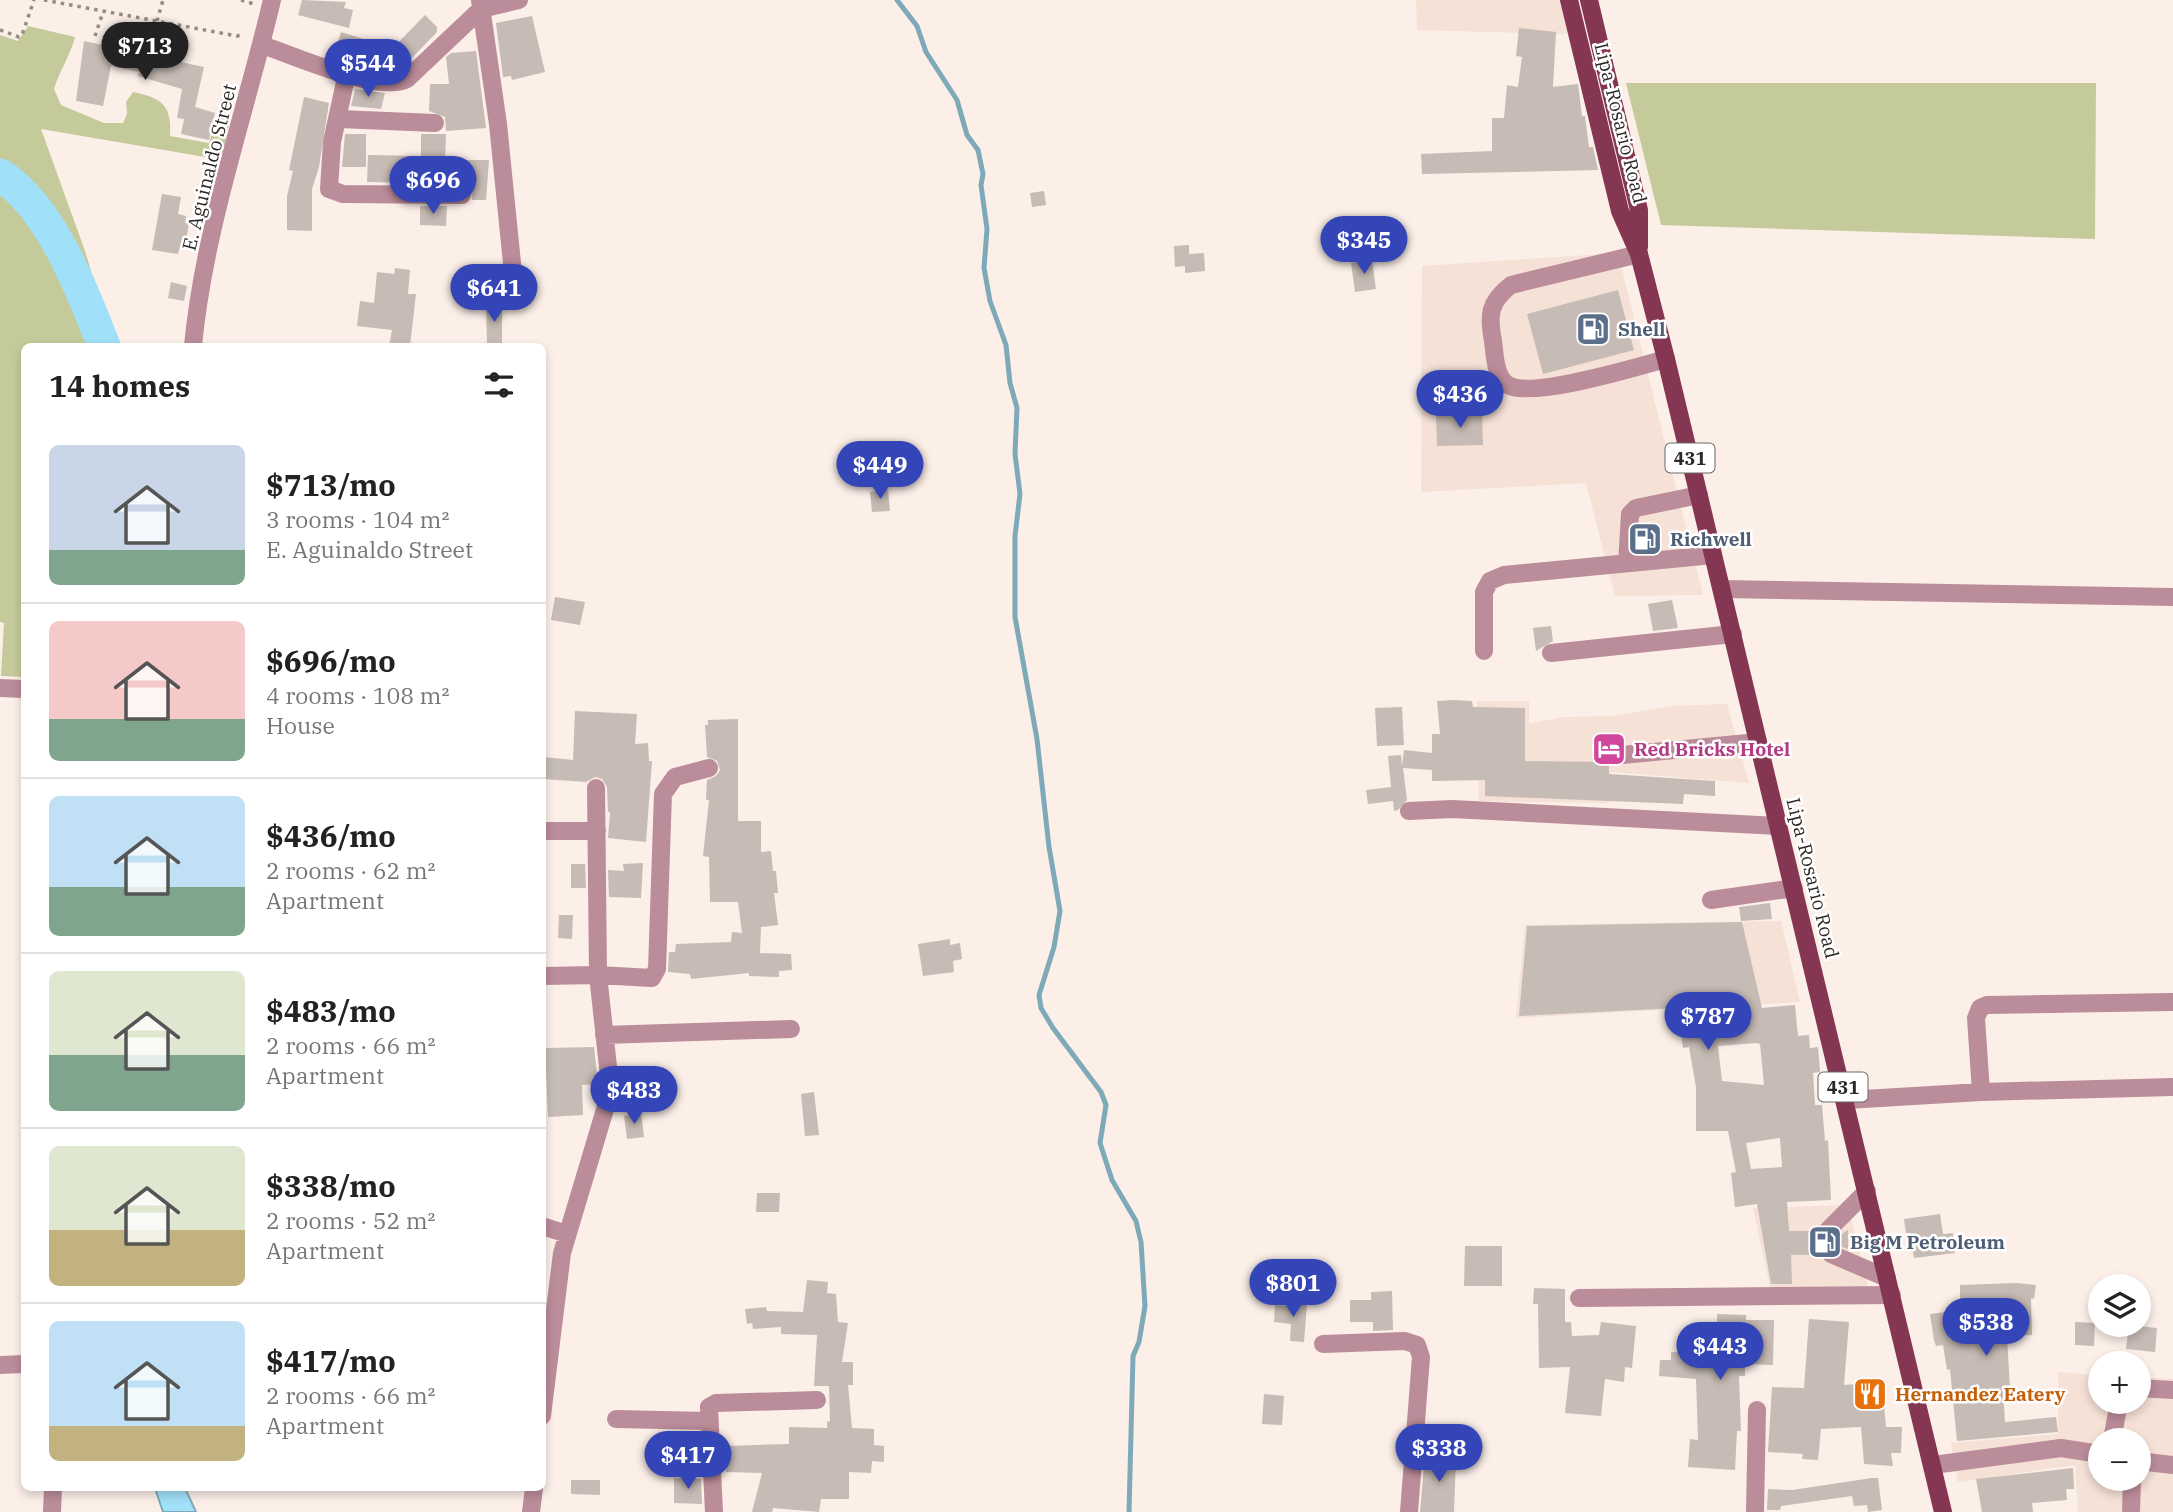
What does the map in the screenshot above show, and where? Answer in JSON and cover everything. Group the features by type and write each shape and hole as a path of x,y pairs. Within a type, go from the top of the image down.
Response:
{"main road":[{"name":"Lipa-Rosario Road","path":"1569,0 1620,211 1639,254 1666,359 1847,1100 1943,1512"},
{"name":"Lipa-Rosario Road","path":"1589,0 1639,210 1639,254"}],"street":[{"name":"E. Aguinaldo Street","path":"193,343 208,255 272,0"},
{"path":"262,45 347,74 385,83 402,82 480,4 519,0"},
{"path":"480,4 498,124 514,283"},
{"path":"347,74 339,119 331,142 327,186 331,191 344,194 462,195"},
{"path":"339,119 435,123"},
{"path":"1639,254 1511,285 1496,296 1489,318 1499,375 1507,385 1521,391 1609,376 1666,359"},
{"path":"1627,563 1630,514 1636,508 1699,495"},
{"path":"1484,651 1484,592 1490,582 1504,575 1713,555"},
{"path":"1722,589 2173,597"},
{"path":"1551,653 1732,634"},
{"path":"0,688 21,689"},
{"path":"1622,755 1758,742"},
{"path":"546,976 652,978 656,975 663,794 666,785 675,777 709,768"},
{"path":"546,1387 567,1234 609,1096 598,975 596,788"},
{"path":"1409,811 1480,810 1778,826"},
{"path":"546,831 597,831"},
{"path":"1711,900 1794,888"},
{"path":"1981,1092 1976,1018 1980,1008 1987,1005 2173,1002"},
{"path":"604,1035 791,1030"},
{"path":"1847,1100 1981,1092 2173,1087"},
{"path":"1828,1230 1867,1191"},
{"path":"546,1227 567,1234"},
{"path":"1831,1254 1890,1286"},
{"path":"1579,1298 1890,1286"},
{"path":"1323,1344 1405,1341 1417,1345 1421,1357 1409,1512"},
{"path":"0,1365 21,1364"},
{"path":"2151,1389 2173,1390"},
{"path":"714,1512 709,1407 716,1403 817,1400"},
{"path":"1755,1512 1757,1410"},
{"path":"616,1419 708,1420"},
{"path":"1933,1465 2061,1448 2088,1452"},
{"path":"2151,1462 2173,1465"},
{"path":"52,1512 53,1491"},
{"path":"531,1512 534,1491"},
{"path":"2131,1512 2132,1491"}],"path":[{"path":"0,30 19,37 34,0"},
{"path":"44,0 237,36 248,32"},
{"path":"157,21 163,0"},
{"path":"241,0 259,5 260,0"},
{"path":"95,36 103,12"},
{"path":"167,51 171,22"}],"shaded area":[{"path":"1416,0 1559,0 1568,34 1417,30"},
{"path":"1618,253 1703,595 1615,596 1586,483 1421,492 1422,266"},
{"name":"Red Bricks Hotel","path":"1477,701 1529,701 1529,724 1563,717 1613,716 1671,706 1727,704 1749,783 1610,772 1609,803 1479,801"},
{"path":"1781,921 1800,1002 1516,1018 1525,925"},
{"path":"1848,1205 1870,1296 1772,1297 1753,1208"},
{"path":"2058,1372 2088,1374 2088,1414 2151,1414 2151,1378 2173,1379 2173,1512 2078,1512 2075,1465 1958,1482 1951,1443 2058,1434"}],"green space":[{"path":"28,26 75,37 54,89 61,105 104,123 123,123 127,114 126,102 133,92 158,100 163,105 169,117 170,136 209,143 224,98 230,93 234,97 224,150 217,159 41,129 85,251 113,343 21,343 21,677 1,676 4,623 0,622 0,35 18,41"},
{"path":"1626,83 2096,83 2095,239 1661,225"}],"water":[{"path":"156,1491 186,1491 196,1512 163,1512"}],"building":[{"path":"302,0 346,2 344,8 353,10 349,28 298,15"},
{"path":"425,15 437,27 437,32 407,63 392,49"},
{"path":"532,16 545,72 512,80 511,76 503,77 496,23"},
{"path":"1519,28 1556,32 1553,87 1578,84 1589,147 1593,147 1598,170 1422,174 1421,154 1492,151 1492,118 1504,118 1507,85 1518,87 1522,57 1516,56"},
{"path":"341,32 389,47 382,70 333,59"},
{"path":"84,41 204,67 195,107 215,113 209,140 181,134 184,119 177,118 182,89 138,76 139,72 111,66 103,106 76,101"},
{"path":"476,51 486,128 446,131 445,117 429,111 430,84 449,84 446,57 451,53"},
{"path":"355,89 385,93 381,109 351,106"},
{"path":"304,97 329,103 319,167 312,189 312,231 287,230 287,196 293,171 289,170"},
{"path":"345,134 366,134 366,167 342,167"},
{"path":"421,134 446,134 445,160 489,160 486,200 472,200 471,189 463,184 367,182 368,155 421,156"},
{"path":"1044,191 1046,205 1032,207 1030,193"},
{"path":"162,194 181,197 178,214 186,216 185,223 189,223 186,241 182,240 178,254 152,250"},
{"path":"420,206 447,206 446,226 420,225"},
{"path":"1189,245 1189,254 1204,253 1205,271 1185,273 1185,266 1175,267 1174,246"},
{"path":"1372,260 1376,289 1355,292 1351,263"},
{"path":"395,268 410,270 408,294 416,294 410,343 390,343 392,330 357,326 360,301 374,303 377,272 394,274"},
{"path":"171,282 187,286 184,301 168,298"},
{"name":"Shell","path":"1618,290 1634,350 1543,374 1527,314"},
{"path":"486,302 502,302 502,343 487,343"},
{"path":"1482,413 1483,445 1437,446 1436,414"},
{"path":"888,490 890,511 872,512 870,492"},
{"path":"555,597 585,602 580,625 551,620"},
{"path":"1672,600 1678,628 1653,631 1648,604"},
{"path":"1551,626 1553,641 1536,651 1533,628"},
{"path":"1437,701 1472,701 1473,707 1525,708 1525,761 1609,762 1609,774 1715,781 1715,796 1684,794 1683,804 1485,796 1485,780 1432,781 1432,770 1403,768 1407,800 1398,810 1394,811 1393,801 1368,804 1366,790 1391,787 1388,756 1401,755 1402,766 1404,750 1432,753 1432,734 1440,734"},
{"path":"1402,707 1404,745 1377,746 1375,708"},
{"path":"575,711 637,714 635,744 648,743 649,761 652,761 646,842 608,838 610,812 607,787 602,779 595,777 586,782 546,779 546,757 573,760"},
{"path":"738,719 738,821 761,821 761,852 771,851 773,871 776,871 778,893 774,893 778,925 761,927 760,953 791,954 792,970 779,971 779,977 749,976 749,973 691,979 690,974 668,972 669,952 675,952 676,944 731,942 732,932 742,933 738,902 710,902 709,857 703,856 709,800 706,800 707,780 716,776 720,770 717,761 707,757 705,725 708,725 708,720"},
{"path":"643,863 641,898 609,897 608,870 624,871 623,864"},
{"path":"571,864 585,864 586,888 571,888"},
{"path":"1770,903 1772,919 1741,921 1739,907"},
{"path":"559,915 573,915 572,939 558,938"},
{"path":"1742,922 1762,1008 1795,1005 1798,1036 1809,1035 1810,1048 1818,1047 1820,1072 1813,1073 1815,1105 1822,1105 1825,1141 1828,1140 1831,1200 1787,1202 1789,1231 1817,1231 1821,1238 1830,1241 1848,1230 1848,1249 1830,1243 1824,1245 1820,1255 1791,1255 1792,1284 1771,1284 1757,1204 1735,1207 1731,1173 1736,1172 1728,1131 1696,1131 1696,1087 1689,1047 1683,1048 1677,1008 1519,1016 1527,926","holes":["1760,1044 1764,1085 1722,1081 1718,1046","1780,1138 1782,1167 1751,1169 1746,1143"]},
{"path":"950,939 950,945 960,943 962,959 953,961 954,972 923,976 918,944"},
{"path":"594,1047 598,1084 582,1085 583,1115 548,1117 546,1048"},
{"path":"814,1092 819,1135 805,1136 801,1094"},
{"path":"641,1113 644,1137 627,1139 624,1116"},
{"path":"757,1193 780,1193 779,1212 756,1212"},
{"path":"1940,1214 1943,1234 1953,1233 1955,1253 1914,1258 1910,1233 1906,1233 1904,1219"},
{"path":"1465,1246 1502,1246 1502,1286 1464,1286"},
{"path":"807,1280 828,1282 827,1293 836,1294 838,1322 848,1323 842,1362 853,1362 853,1385 848,1385 852,1428 874,1429 874,1445 884,1446 884,1462 872,1461 871,1473 849,1472 849,1499 821,1499 819,1512 773,1508 772,1512 752,1512 762,1473 726,1472 727,1446 789,1444 789,1427 827,1428 827,1422 830,1421 829,1386 814,1386 817,1335 781,1334 781,1327 753,1329 752,1323 747,1324 745,1309 766,1307 767,1311 803,1312"},
{"path":"1960,1285 2036,1285 2034,1299 2031,1298 2032,1335 2007,1336 2010,1389 2003,1389 2005,1422 2056,1417 2058,1432 1957,1441 1950,1369 1947,1370 1943,1345 1936,1346 1930,1314 1960,1310"},
{"path":"1534,1288 1565,1289 1565,1322 1571,1322 1572,1336 1599,1335 1601,1322 1636,1326 1632,1368 1625,1367 1624,1382 1605,1379 1601,1416 1565,1413 1570,1367 1539,1368 1538,1304 1533,1304"},
{"path":"1392,1291 1393,1330 1373,1331 1373,1322 1350,1322 1350,1300 1371,1300 1371,1292"},
{"path":"1293,1302 1307,1303 1304,1342 1290,1341 1291,1324 1274,1322 1275,1305 1292,1306"},
{"path":"1717,1314 1746,1315 1746,1320 1774,1320 1773,1365 1745,1364 1745,1376 1739,1376 1741,1431 1737,1431 1735,1470 1688,1467 1690,1439 1698,1440 1696,1379 1659,1376 1660,1360 1671,1360 1671,1352 1688,1353 1689,1326 1717,1326"},
{"path":"1809,1319 1849,1322 1844,1385 1882,1382 1886,1427 1902,1427 1901,1453 1891,1453 1893,1466 1864,1464 1861,1427 1821,1429 1818,1460 1802,1459 1803,1454 1768,1452 1772,1387 1804,1388"},
{"path":"2075,1322 2088,1323 2088,1337 2094,1337 2094,1346 2075,1345"},
{"path":"2151,1327 2157,1328 2155,1352 2126,1349 2128,1337 2151,1337"},
{"path":"1264,1394 1284,1396 1282,1425 1262,1424"},
{"path":"1425,1455 1456,1457 1454,1512 1420,1512"},
{"path":"2073,1468 2074,1489 2066,1489 2067,1500 2032,1503 2033,1512 1982,1512 1976,1479"},
{"path":"674,1478 701,1479 702,1504 674,1503"},
{"path":"1878,1478 1882,1510 1868,1512 1867,1505 1854,1506 1852,1496 1781,1506 1780,1510 1767,1510 1768,1489 1792,1490"},
{"path":"571,1480 600,1480 600,1495 571,1494"}],"waterway":[{"path":"897,0 917,26 926,52 957,100 967,135 978,150 983,174 981,185 987,229 984,268 990,301 1006,345 1010,383 1017,408 1015,454 1020,494 1015,536 1015,617 1037,739 1049,847 1060,911 1054,947 1039,995 1041,1008 1053,1028 1101,1092 1106,1105 1100,1143 1112,1180 1136,1221 1141,1242 1145,1306 1139,1342 1133,1356 1129,1512"},
{"path":"0,175 18,189 50,229 75,277 103,343"}],"place":[{"name":"Shell","path":"1593,329"},
{"name":"Richwell","path":"1645,539"},
{"name":"Red Bricks Hotel","path":"1609,749"},
{"name":"Big M Petroleum","path":"1825,1242"},
{"name":"Hernandez Eatery","path":"1870,1394"}]}
